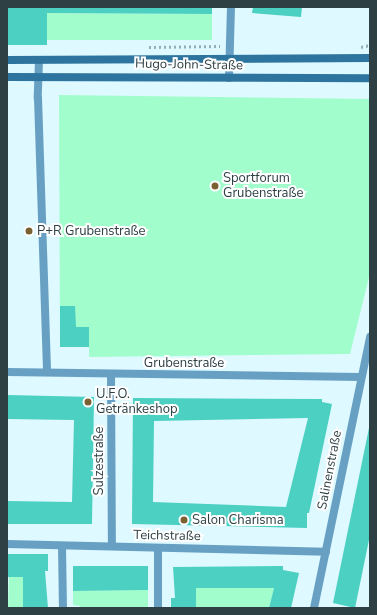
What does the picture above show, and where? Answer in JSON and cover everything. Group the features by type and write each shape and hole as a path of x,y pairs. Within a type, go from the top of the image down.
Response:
{"main road":[{"name":"Hugo-John-Straße","path":"7,60 370,58"},
{"name":"Hugo-John-Straße","path":"7,77 370,78"}],"street":[{"path":"229,78 231,7"},
{"path":"39,60 38,76 48,363 47,372"},
{"name":"Salinenstraße","path":"314,608 370,337"},
{"name":"Grubenstraße","path":"7,372 111,375 361,377"},
{"name":"Sulzestraße","path":"111,375 112,546"},
{"name":"Teichstraße","path":"7,544 326,552"},
{"path":"62,546 63,608"},
{"path":"158,548 158,608"}],"green space":[{"path":"47,13 212,14 212,40 47,40"},
{"name":"Sportforum Grubenstraße","path":"59,95 370,99 370,273 350,354 89,357 89,347 60,347"},
{"path":"9,577 23,577 23,608 8,608"},
{"path":"196,588 274,588 269,608 196,608"},
{"path":"148,590 148,608 80,608 80,606 73,605 73,591"}],"building":[{"path":"7,7 212,7 212,14 47,13 47,45 7,45"},
{"path":"253,7 302,7 301,17 252,13"},
{"path":"60,306 75,306 76,327 89,327 89,347 60,347"},
{"path":"7,395 94,397 92,524 7,524 7,501 72,502 74,420 7,419"},
{"path":"133,398 322,399 322,402 332,404 309,513 307,513 307,528 132,524","holes":["308,418 286,507 153,502 154,421"]},
{"path":"369,428 370,535 355,608 333,603"},
{"path":"7,554 48,554 48,571 45,571 48,608 23,608 23,577 7,577"},
{"path":"73,566 148,566 148,590 73,591"},
{"path":"283,566 283,570 299,573 291,608 269,608 274,588 196,588 196,608 171,608 171,598 175,598 173,567"}],"place":[{"name":"Sportforum Grubenstraße","path":"215,186"},
{"name":"P+R Grubenstraße","path":"29,231"},
{"name":"U.F.O. Getränkeshop","path":"88,402"},
{"name":"Salon Charisma","path":"184,520"}]}
